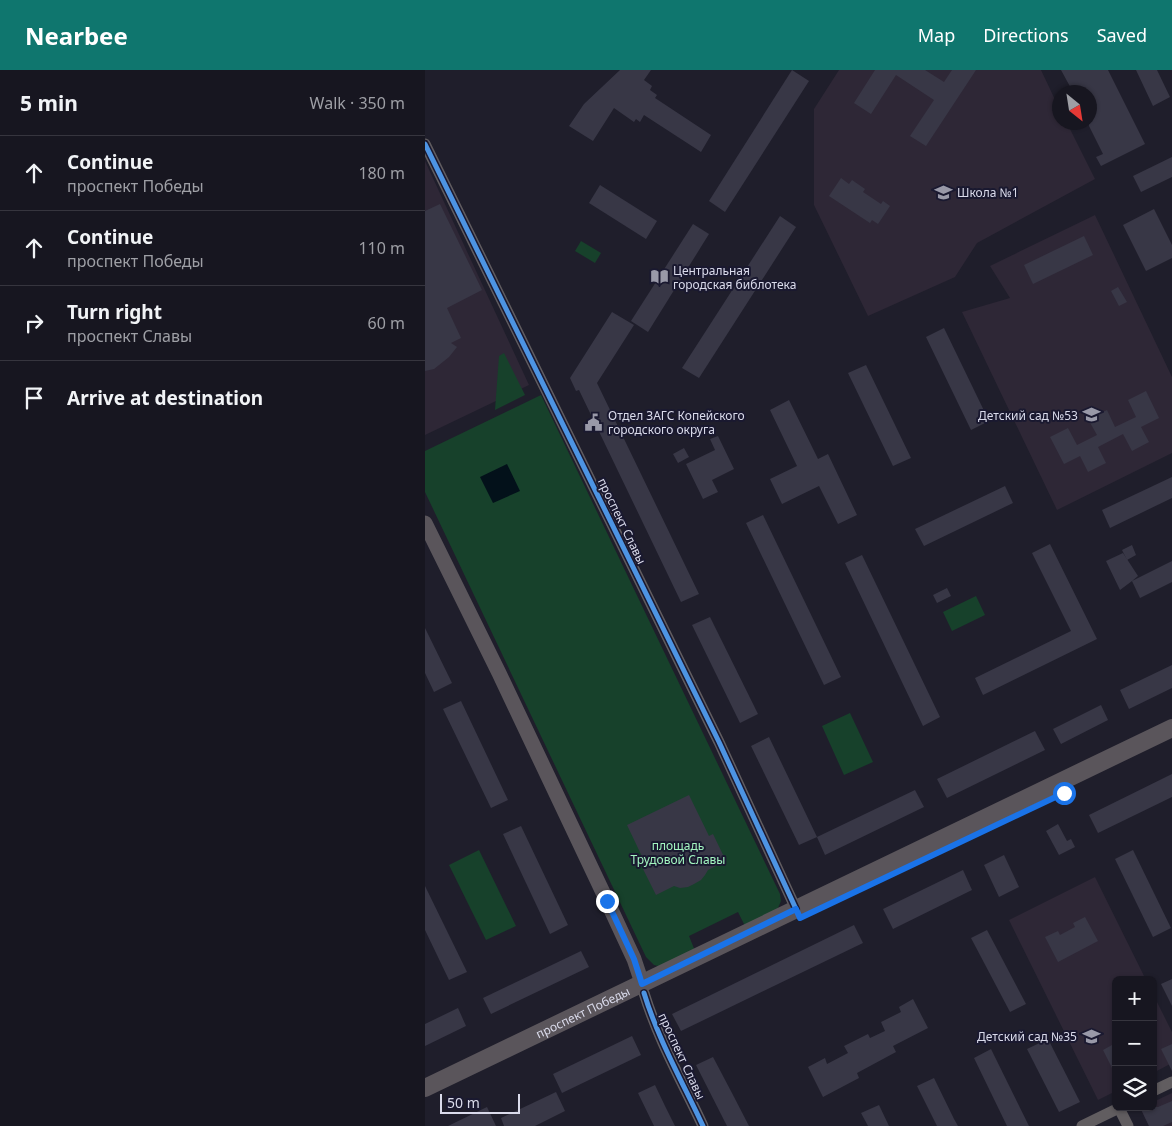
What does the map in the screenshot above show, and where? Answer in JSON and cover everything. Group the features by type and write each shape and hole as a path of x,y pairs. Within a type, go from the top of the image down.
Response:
{"main road":[{"name":"проспект Славы","path":"425,523 607,901 634,959 643,988"},
{"name":"проспект Победы","path":"425,1088 643,988 798,914 1172,728"},
{"name":"проспект Победы","path":"798,914 961,842 1172,741"},
{"name":"проспект Победы","path":"425,1099 643,988"}],"street":[{"name":"проспект Славы","path":"425,144 719,742 798,914"},
{"name":"проспект Славы","path":"643,988 652,1016 665,1046 703,1126"},
{"path":"1157,1090 1172,1082"},
{"path":"1082,1126 1114,1111"},
{"path":"1121,1111 1128,1126"}],"shaded area":[{"name":"Школа №1","path":"839,70 1041,70 1052,93 1052,130 1070,130 1095,179 977,243 955,277 868,316 814,205 814,109"},
{"path":"425,161 529,385 425,435"},
{"name":"Детский сад №53","path":"1095,215 1172,377 1172,453 1057,510 962,312 1010,298 990,266"},
{"path":"507,464 520,491 493,503 480,477"},
{"name":"Детский сад №35","path":"1095,877 1144,976 1112,976 1112,1093 1098,1100 1009,920"},
{"path":"1157,1002 1172,1032 1172,1063 1157,1071"},
{"path":"1172,1093 1172,1126 1149,1126 1142,1111 1157,1111 1157,1100"}],"green space":[{"path":"581,241 601,253 595,263 575,251"},
{"path":"504,353 525,395 495,410 499,356"},
{"name":"площадь Трудовой Славы","path":"541,395 780,894 781,901 778,908 745,926 738,912 689,936 695,951 662,967 654,965 646,957 425,492 425,451"},
{"path":"976,596 985,615 952,631 943,612"},
{"path":"850,713 873,762 844,775 822,726"},
{"path":"479,850 516,926 486,940 449,865"}],"building":[{"path":"620,70 651,70 644,80 652,86 650,90 657,95 655,98 711,135 701,152 644,115 640,122 636,119 634,122 614,108 593,141 569,126 584,104"},
{"path":"792,70 809,81 725,212 709,201"},
{"path":"875,70 925,70 944,82 952,70 976,70 926,146 910,136 934,100 896,75 871,114 854,103"},
{"path":"1061,70 1108,70 1145,144 1101,166 1096,157 1103,154 1091,130 1097,130 1097,85 1069,85"},
{"path":"1136,70 1157,70 1170,97 1153,106"},
{"path":"1172,157 1172,177 1141,192 1133,176"},
{"path":"841,178 849,184 852,180 865,189 863,192 881,204 883,201 890,206 878,224 872,220 870,223 829,196"},
{"path":"600,185 657,221 646,239 589,203"},
{"path":"440,204 482,290 447,308 461,338 451,343 457,347 449,357 434,369 425,371 425,211"},
{"path":"1154,209 1172,245 1172,258 1146,271 1123,225"},
{"path":"780,216 796,227 699,378 682,368"},
{"path":"693,224 709,234 648,332 631,321"},
{"path":"1084,236 1093,255 1033,284 1024,265"},
{"path":"1118,287 1127,302 1119,306 1111,291"},
{"path":"612,312 634,325 597,383 699,594 681,602 579,390 576,391 570,378"},
{"path":"944,328 989,421 971,430 926,337"},
{"path":"866,365 911,458 893,466 848,373"},
{"path":"1146,391 1159,418 1141,427 1149,442 1132,451 1123,434 1098,447 1106,463 1088,472 1080,456 1064,464 1050,437 1068,428 1077,445 1097,435 1088,419 1107,410 1115,427 1136,417 1128,400"},
{"path":"789,400 818,459 828,454 857,515 838,524 819,486 782,504 770,479 797,466 770,410"},
{"path":"718,436 734,469 712,480 718,492 703,499 686,464 715,450 710,439"},
{"path":"684,448 689,457 678,463 673,454"},
{"path":"1172,477 1172,498 1110,528 1102,510"},
{"path":"1005,486 1013,503 924,546 915,529"},
{"path":"763,515 841,677 824,685 746,523"},
{"path":"1050,544 1097,639 983,695 975,678 1071,631 1032,553"},
{"path":"1132,545 1136,555 1127,560 1122,550"},
{"path":"1123,553 1138,576 1120,590 1106,561"},
{"path":"862,555 940,717 923,726 845,563"},
{"path":"1172,561 1172,582 1140,598 1132,581"},
{"path":"947,588 951,596 937,603 933,595"},
{"path":"710,617 758,714 740,723 692,625"},
{"path":"425,628 452,683 434,692 425,673"},
{"path":"1172,665 1172,688 1129,709 1120,690"},
{"path":"461,701 508,800 491,808 443,709"},
{"path":"1101,705 1108,720 1061,744 1053,729"},
{"path":"1035,731 1045,750 947,798 937,779"},
{"path":"769,737 817,837 799,845 751,746"},
{"path":"1172,774 1172,797 1098,833 1089,815"},
{"path":"915,790 924,807 825,855 817,837"},
{"path":"689,795 709,836 713,834 726,861 708,870 701,880 688,887 680,888 674,886 656,895 643,869 647,867 627,825"},
{"path":"1058,824 1067,841 1071,839 1075,847 1059,855 1046,831"},
{"path":"521,826 568,925 550,934 503,834"},
{"path":"1133,850 1171,928 1153,937 1115,859"},
{"path":"1004,855 1019,887 999,897 984,865"},
{"path":"963,870 972,890 893,929 883,909"},
{"path":"425,886 467,972 449,980 425,930"},
{"path":"1085,917 1098,941 1058,962 1045,937 1058,931 1060,935 1075,927 1073,923"},
{"path":"854,925 863,943 681,1031 672,1014"},
{"path":"987,930 1026,1004 1010,1012 971,938"},
{"path":"581,951 589,967 491,1014 483,998"},
{"path":"1172,979 1172,1006 1161,984"},
{"path":"913,999 928,1028 893,1046 896,1052 857,1073 859,1078 823,1097 808,1067 825,1058 827,1064 848,1053 844,1046 868,1034 870,1038 885,1031 881,1022 901,1012 899,1007"},
{"path":"458,1008 466,1026 425,1046 425,1024"},
{"path":"632,1036 641,1055 562,1093 553,1074"},
{"path":"1048,1039 1080,1102 1059,1112 1027,1049"},
{"path":"1172,1044 1172,1071 1161,1049"},
{"path":"1112,1045 1112,1068 1103,1050"},
{"path":"991,1049 1029,1126 1007,1126 974,1058"},
{"path":"713,1057 749,1126 727,1126 696,1065"},
{"path":"934,1078 958,1126 937,1126 917,1086"},
{"path":"655,1085 675,1126 654,1126 638,1093"},
{"path":"556,1092 565,1111 535,1126 504,1126 501,1118"},
{"path":"1172,1101 1172,1122 1163,1126 1149,1126 1142,1111 1157,1111 1158,1107"},
{"path":"879,1105 889,1126 868,1126 861,1113"},
{"path":"487,1107 496,1126 448,1126"}],"cycle path":[{"path":"425,144 719,742 796,909"},
{"path":"644,993 664,1044 703,1126"}],"place":[{"name":"Школа №1","path":"943,192"},
{"name":"Центральная городская библотека","path":"659,277"},
{"name":"Детский сад №53","path":"1092,415"},
{"name":"Отдел ЗАГС Копейского городского округа","path":"594,422"},
{"name":"Детский сад №35","path":"1091,1036"}],"route":[{"path":"607,901 634,959 642,984 796,909 800,918 1064,793"}]}
